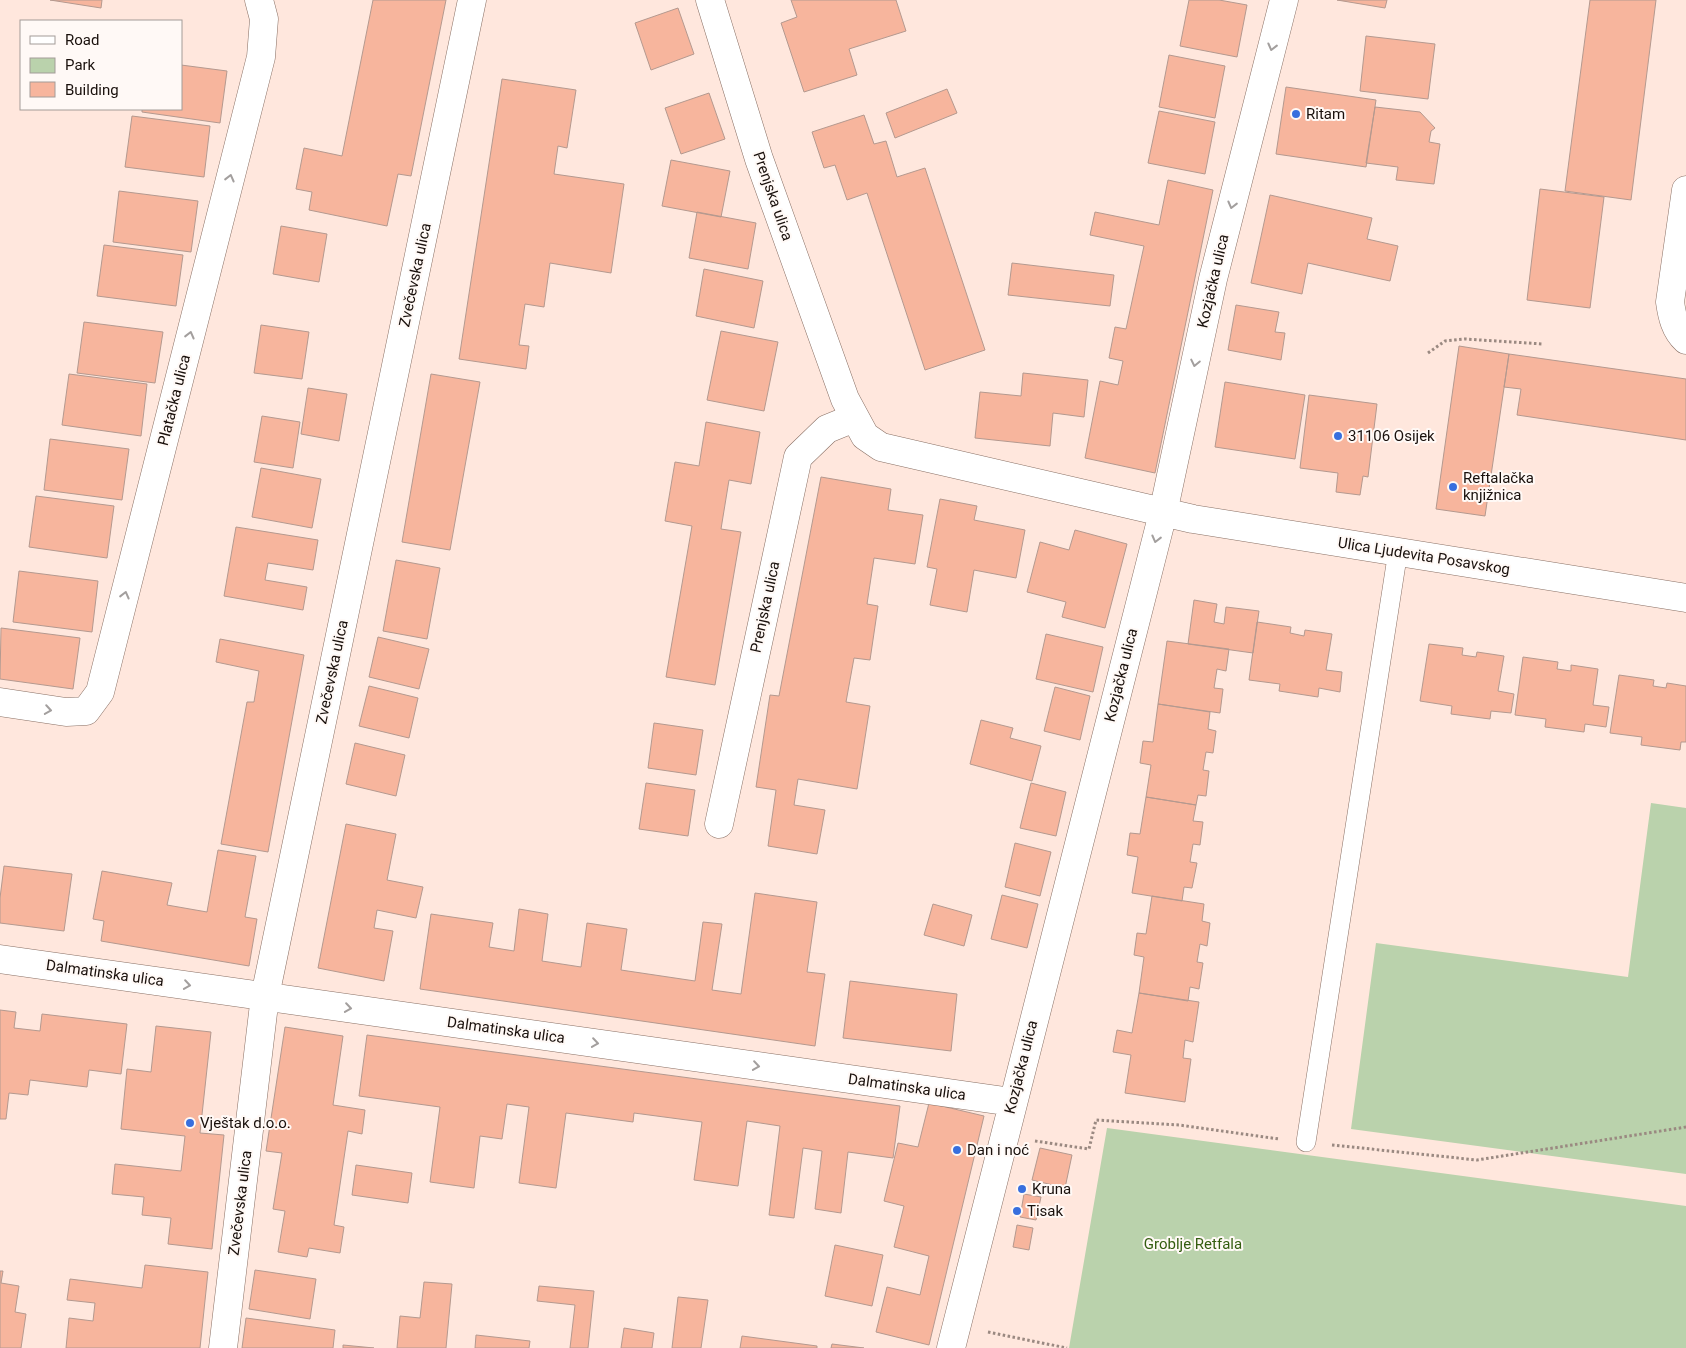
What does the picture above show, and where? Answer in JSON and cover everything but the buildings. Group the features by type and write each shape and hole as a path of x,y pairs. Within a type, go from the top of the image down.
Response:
{"street":[{"name":"Platačka ulica","path":"0,702 66,712 86,711 100,692 261,57 264,19 259,0"},
{"name":"Zvečevska ulica","path":"223,1348 265,996 472,0"},
{"name":"Prenjska ulica","path":"710,0 759,159 845,399 865,436 880,447 1163,513"},
{"name":"Kozjačka ulica","path":"951,1348 1163,513 1213,279 1284,0"},
{"path":"1686,190 1670,302 1672,319 1686,340"},
{"name":"Prenjska ulica","path":"718,824 798,457 827,429 854,418"},
{"name":"Ulica Ljudevita Posavskog","path":"1163,513 1686,598"},
{"name":"Dalmatinska ulica","path":"0,959 1012,1102"}],"lane":[{"path":"1306,1142 1398,551"}],"path":[{"path":"1428,353 1445,341 1465,339 1543,344"},
{"path":"1030,1140 1089,1149 1096,1120 1179,1125 1306,1142 1477,1160 1686,1127"},
{"path":"982,1331 1068,1348"}],"green space":[{"path":"1651,803 1686,808 1686,1174 1351,1129 1376,943 1628,977"},
{"name":"Groblje Retfala","path":"1107,1128 1686,1206 1686,1348 1069,1348"}],"place":[{"name":"Ritam","path":"1296,114"},
{"name":"31106 Osijek","path":"1338,436"},
{"name":"Reftalačka knjižnica","path":"1453,487"},
{"name":"Vještak d.o.o.","path":"190,1123"},
{"name":"Dan i noć","path":"957,1150"},
{"name":"Kruna","path":"1022,1189"},
{"name":"Tisak","path":"1017,1211"}]}
